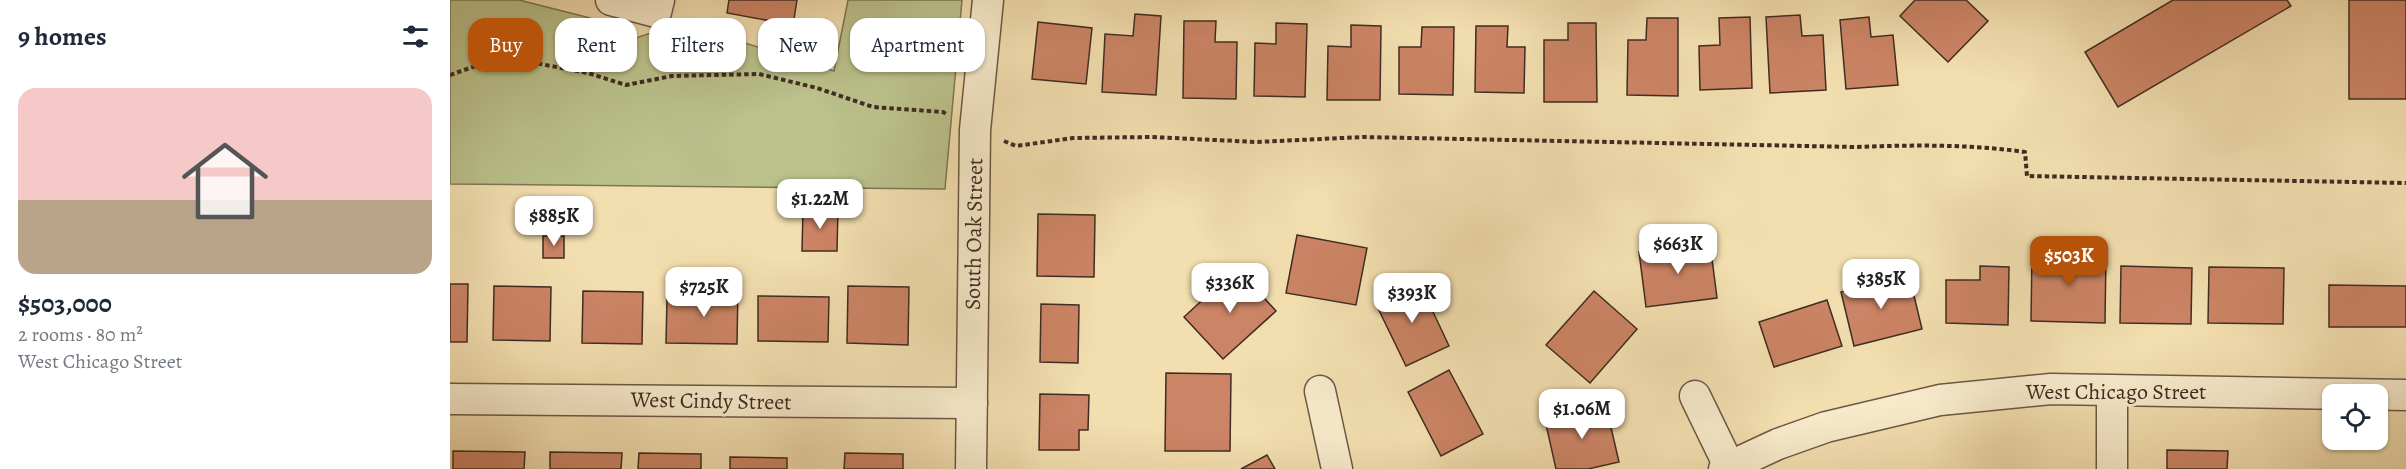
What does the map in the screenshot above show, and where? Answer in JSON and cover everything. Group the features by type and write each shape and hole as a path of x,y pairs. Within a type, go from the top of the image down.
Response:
{"street":[{"path":"611,0 656,12 659,0"},
{"name":"South Oak Street","path":"971,469 975,130 988,0"},
{"name":"West Chicago Street","path":"1695,396 1727,467 1778,444 1826,428 1940,400 2051,389 2406,395"},
{"path":"1320,391 1337,469"},
{"path":"2112,391 2112,469"},
{"name":"West Cindy Street","path":"450,399 972,404"}],"path":[{"path":"450,75 484,63 530,62 588,73 626,86 672,76 759,74 818,88 873,107 943,112 975,130 1017,146 1073,138 1256,142 1363,137 1834,146 1922,145 2001,148 2025,152 2027,176 2406,183"}],"green space":[{"path":"450,0 519,0 590,18 555,18 555,72 637,72 637,38 649,34 649,72 746,72 746,43 758,47 758,72 838,72 838,51 848,0 962,0 960,18 850,18 850,72 956,72 945,189 450,184"}],"building":[{"path":"729,0 797,0 794,18 758,19 727,13"},
{"path":"1915,0 1966,0 1988,21 1948,62 1900,16"},
{"path":"2173,0 2287,0 2291,6 2118,107 2085,52"},
{"path":"2349,0 2406,0 2406,99 2349,99"},
{"path":"1135,14 1161,16 1156,95 1102,92 1105,34 1133,36"},
{"path":"1800,15 1802,36 1823,35 1826,90 1770,93 1766,17"},
{"path":"1750,17 1752,88 1700,90 1699,46 1720,45 1719,18"},
{"path":"1869,17 1871,37 1893,35 1898,85 1846,89 1840,20"},
{"path":"1647,18 1678,18 1678,96 1627,95 1628,40 1646,40"},
{"path":"1184,21 1216,21 1215,42 1237,42 1236,99 1183,98"},
{"path":"1038,22 1092,28 1086,84 1032,79"},
{"path":"1276,23 1307,24 1305,97 1254,96 1255,43 1276,44"},
{"path":"1568,23 1596,23 1597,102 1544,102 1544,40 1568,40"},
{"path":"1351,25 1381,26 1380,100 1327,100 1328,46 1351,47"},
{"path":"1476,26 1508,26 1507,47 1525,47 1524,93 1475,92"},
{"path":"1422,27 1454,27 1453,95 1399,94 1399,47 1421,47"},
{"path":"803,209 838,209 837,251 802,251"},
{"path":"1038,214 1095,215 1094,277 1037,276"},
{"path":"1297,235 1367,248 1356,305 1286,293"},
{"path":"543,236 564,236 564,258 543,258"},
{"path":"1710,243 1717,298 1646,307 1639,252"},
{"path":"2032,252 2106,253 2105,323 2031,321"},
{"path":"1980,266 2009,267 2008,325 1946,323 1946,280 1980,280"},
{"path":"2121,266 2192,268 2191,324 2120,323"},
{"path":"2209,267 2284,268 2283,324 2208,323"},
{"path":"1237,268 1276,311 1223,359 1184,317"},
{"path":"1909,275 1922,329 1854,346 1841,292"},
{"path":"1419,282 1449,346 1406,366 1375,302"},
{"path":"450,284 468,284 467,342 450,342"},
{"path":"2329,285 2406,286 2406,327 2329,327"},
{"path":"494,286 551,287 550,341 493,340"},
{"path":"848,286 909,287 908,345 847,343"},
{"path":"701,287 738,287 737,344 666,343 667,298 701,299"},
{"path":"583,291 643,292 642,344 582,343"},
{"path":"1594,291 1637,329 1590,383 1546,345"},
{"path":"758,296 829,297 828,342 758,341"},
{"path":"1827,300 1842,346 1774,367 1759,322"},
{"path":"1041,304 1079,305 1078,363 1040,362"},
{"path":"1449,370 1483,434 1441,456 1408,392"},
{"path":"1166,373 1231,374 1230,451 1165,451"},
{"path":"1040,394 1089,395 1088,430 1079,430 1079,450 1039,450"},
{"path":"1606,406 1619,462 1588,469 1556,469 1545,420"},
{"path":"2167,450 2228,451 2227,469 2167,469"},
{"path":"453,451 525,452 524,469 453,469"},
{"path":"550,452 622,453 621,469 550,469"},
{"path":"639,453 701,454 701,469 638,469"},
{"path":"845,453 903,454 903,469 844,469"},
{"path":"1267,455 1275,469 1241,469"},
{"path":"730,457 787,458 787,469 730,469"}]}
